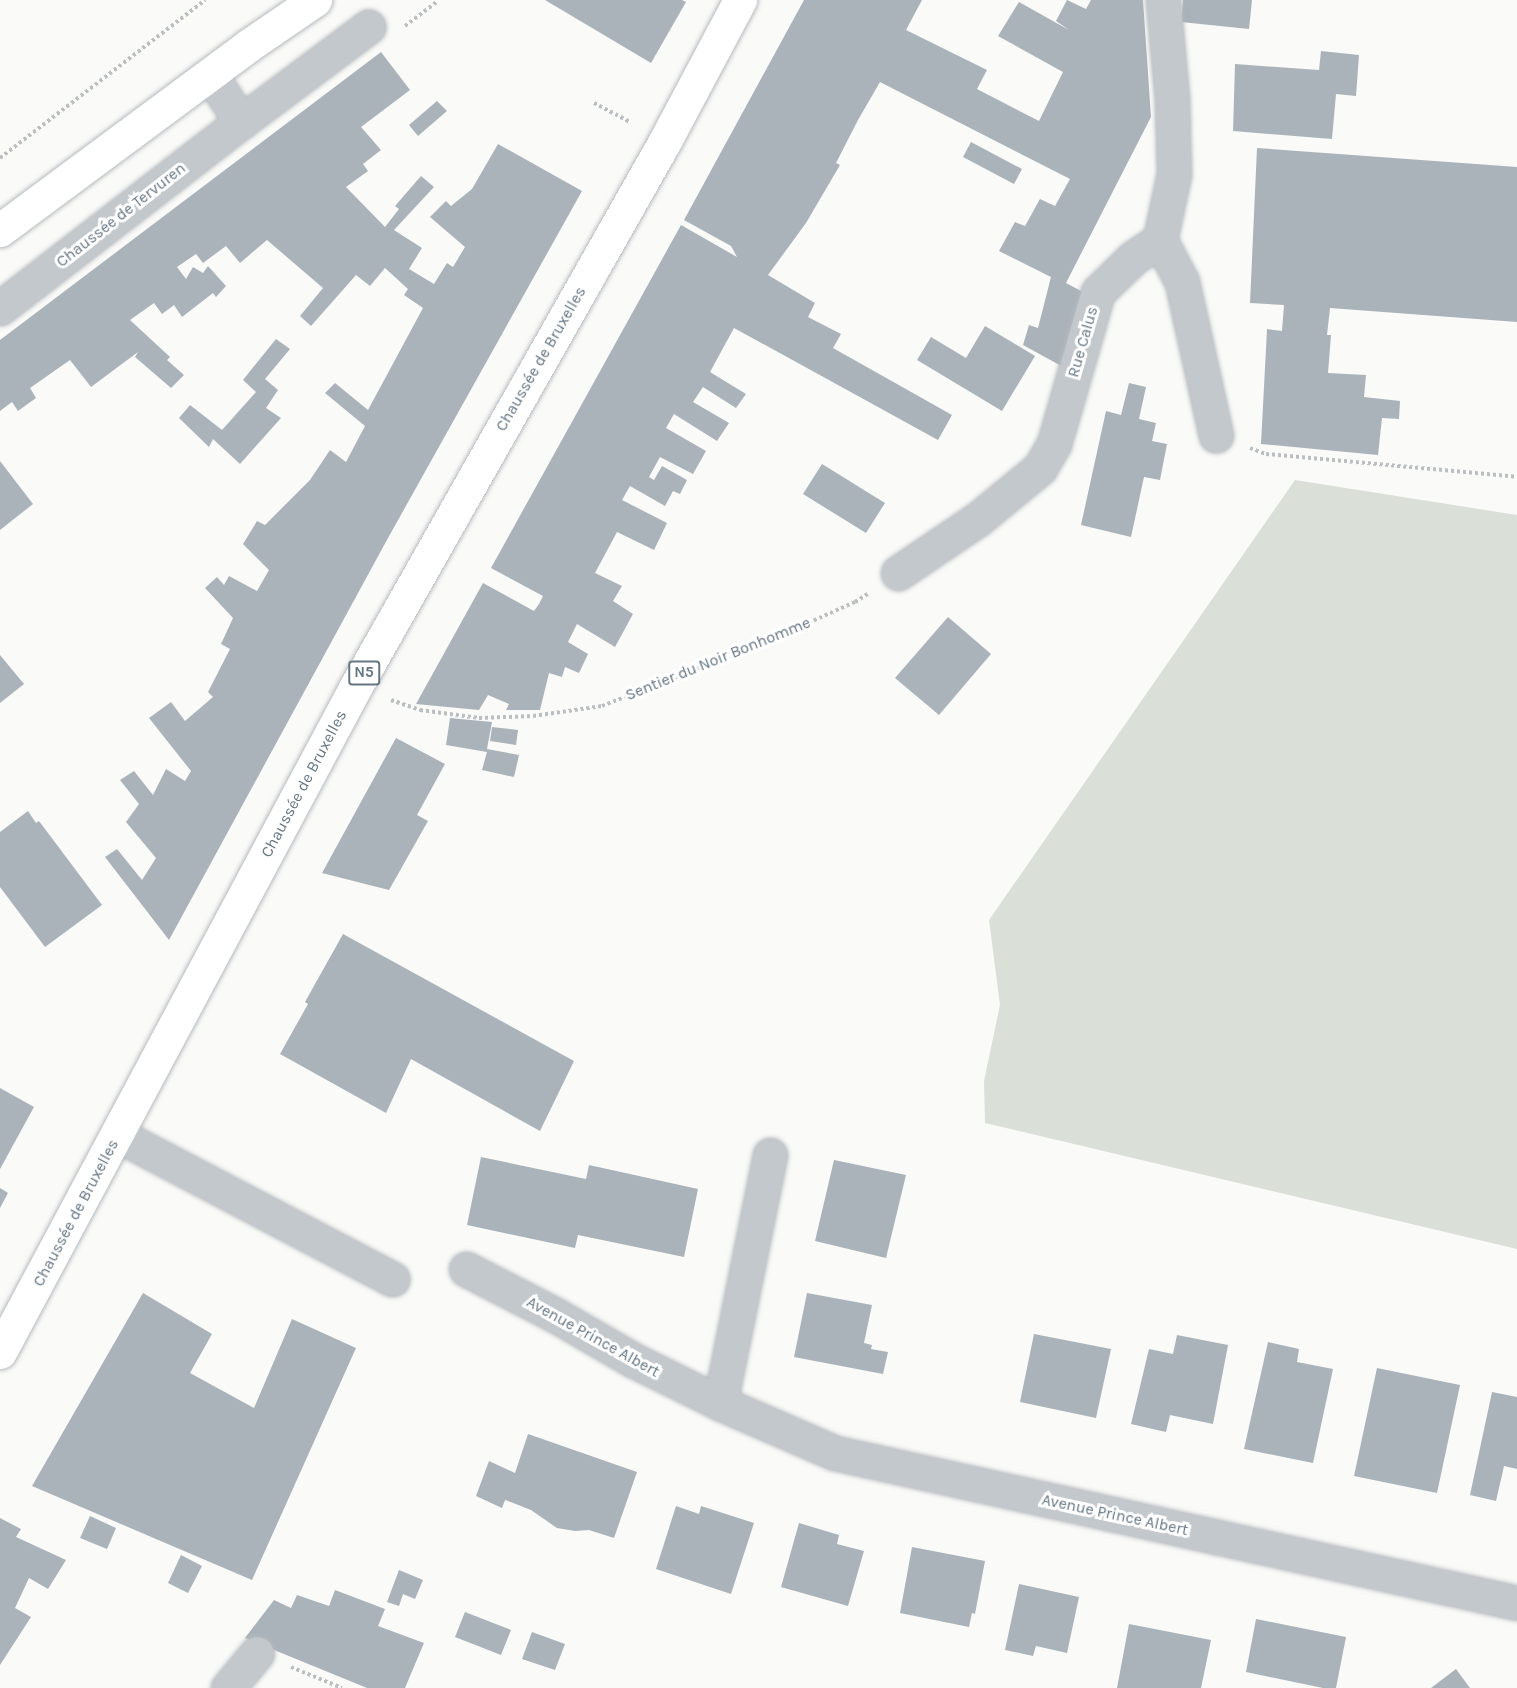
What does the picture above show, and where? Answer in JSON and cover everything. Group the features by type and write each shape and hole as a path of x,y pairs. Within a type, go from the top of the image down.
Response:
{"main road":[{"path":"0,230 210,74 315,0"},
{"name":"Chaussée de Bruxelles","path":"0,1352 355,688 665,141 740,0"}],"street":[{"path":"1163,0 1172,98 1174,174 1160,240 1182,282 1215,435"},
{"name":"Chaussée de Tervuren","path":"0,308 368,27"},
{"path":"210,74 241,122"},
{"name":"Rue Calus","path":"898,573 978,519 1040,468 1054,444 1098,292 1133,258 1160,240"},
{"path":"118,1135 392,1279"},
{"path":"720,1403 770,1155"},
{"name":"Avenue Prince Albert","path":"466,1269 557,1316 633,1360 720,1403 835,1453 1517,1603"},
{"path":"228,1688 257,1653"}],"path":[{"path":"0,158 205,0"},
{"path":"1215,435 1266,454 1517,477"},
{"name":"Sentier du Noir Bonhomme","path":"355,688 420,710 479,718 533,717 602,706 770,640 855,602 898,573"},
{"path":"257,1653 342,1688"}],"shaded area":[{"path":"1295,480 1517,515 1517,1249 985,1123 984,1081 1000,1005 989,920"}],"building":[{"path":"545,0 682,0 686,2 651,63"},
{"path":"804,0 922,0 906,30 987,70 977,89 1039,121 1063,72 998,36 1019,2 1069,30 1056,21 1067,0 1086,9 1091,0 1143,0 1151,117 1066,283 1085,293 1065,368 1023,345 1029,325 1038,328 1051,277 999,251 1015,222 1025,226 1040,199 1055,206 1070,179 880,82 836,163 840,165 806,223 768,275 815,303 808,317 841,334 833,348 952,415 938,440 734,328 710,372 746,394 736,408 703,387 693,402 729,423 717,441 674,414 666,428 706,451 693,474 660,457 649,477 654,480 662,466 687,480 680,494 673,491 665,506 630,486 622,500 667,523 654,550 617,532 595,573 622,586 613,601 633,614 615,647 577,624 568,642 588,654 579,673 565,667 562,677 549,673 540,710 506,710 509,704 488,695 479,710 416,704 483,583 534,611 539,604 543,596 491,568 681,225 737,257 731,246 684,220"},
{"path":"1183,0 1252,0 1249,29 1181,22"},
{"path":"1321,51 1359,55 1356,96 1336,94 1332,139 1233,131 1235,64 1319,70"},
{"path":"381,52 410,90 361,127 381,150 363,164 368,171 346,187 385,227 399,209 395,206 421,176 434,187 394,230 422,248 409,269 434,284 447,263 453,267 465,247 430,217 446,201 451,206 472,189 498,144 582,191 388,538 169,940 105,857 117,849 142,880 156,858 126,822 139,804 120,780 134,771 153,795 166,769 185,781 191,771 149,718 171,702 185,721 213,697 208,692 230,649 221,644 233,618 205,588 217,577 224,585 229,576 257,591 269,570 243,544 257,521 265,525 310,480 330,450 346,462 365,426 325,393 335,383 368,410 423,308 404,295 408,289 385,268 370,286 356,275 311,326 300,316 323,288 267,240 240,263 226,246 203,263 196,254 177,267 186,279 193,267 203,273 208,266 226,286 216,297 213,293 182,317 174,305 162,314 154,303 130,320 170,357 167,360 184,375 171,388 135,357 138,352 91,387 70,360 30,388 36,398 18,411 12,402 0,411 0,340"},
{"path":"437,101 447,111 418,136 409,125"},
{"path":"971,142 1022,169 1014,184 963,157"},
{"path":"1257,148 1517,167 1517,322 1330,308 1327,335 1331,335 1328,373 1366,375 1364,397 1400,401 1399,419 1382,418 1378,455 1261,444 1267,329 1282,331 1284,305 1250,303"},
{"path":"985,326 1035,356 1002,411 917,360 931,337 966,358"},
{"path":"276,339 290,349 265,379 278,390 266,408 281,418 240,464 213,439 209,447 179,418 190,405 222,430 256,392 243,380"},
{"path":"1129,383 1146,387 1139,419 1156,423 1152,441 1167,444 1160,480 1144,477 1131,537 1081,525 1106,411 1121,415"},
{"path":"0,461 33,504 0,530"},
{"path":"822,464 885,503 866,533 803,494"},
{"path":"948,617 991,654 939,715 895,678"},
{"path":"0,655 24,684 0,703"},
{"path":"450,718 492,722 487,749 519,755 514,777 482,770 487,752 446,745"},
{"path":"492,727 518,730 516,745 490,741"},
{"path":"396,738 445,764 417,815 428,821 389,890 322,873"},
{"path":"28,811 36,823 39,821 102,905 45,947 0,887 0,832"},
{"path":"343,934 574,1061 540,1131 411,1059 386,1113 280,1054 308,1004 305,1002"},
{"path":"0,1088 34,1107 0,1169"},
{"path":"481,1157 586,1179 589,1165 698,1189 684,1257 578,1235 575,1248 467,1225"},
{"path":"834,1160 906,1175 886,1258 815,1241"},
{"path":"0,1188 8,1193 0,1208"},
{"path":"143,1293 212,1334 190,1373 254,1408 292,1319 356,1348 252,1580 32,1486"},
{"path":"807,1293 872,1305 864,1343 872,1345 871,1349 888,1352 883,1374 794,1357"},
{"path":"1034,1334 1111,1349 1096,1418 1020,1402"},
{"path":"1177,1335 1228,1345 1213,1424 1170,1415 1166,1432 1131,1424 1149,1349 1173,1354"},
{"path":"1268,1342 1299,1349 1297,1362 1333,1369 1313,1463 1244,1449"},
{"path":"1377,1368 1460,1385 1437,1493 1354,1476"},
{"path":"1492,1392 1517,1397 1517,1469 1504,1466 1496,1501 1470,1495"},
{"path":"528,1434 637,1472 614,1538 589,1530 575,1531 557,1528 531,1510 505,1500 502,1508 476,1496 489,1461 515,1473"},
{"path":"676,1506 699,1514 701,1506 754,1523 731,1594 656,1569"},
{"path":"90,1516 116,1528 107,1549 80,1538"},
{"path":"0,1518 21,1529 16,1537 66,1560 48,1589 29,1578 15,1608 31,1617 0,1665"},
{"path":"799,1523 839,1535 837,1544 864,1551 848,1606 781,1587"},
{"path":"912,1547 985,1561 975,1614 972,1613 969,1627 900,1613"},
{"path":"181,1555 202,1566 188,1593 168,1583"},
{"path":"399,1570 423,1580 415,1599 403,1594 399,1606 387,1602"},
{"path":"1019,1584 1079,1597 1067,1653 1036,1646 1033,1656 1005,1650"},
{"path":"335,1590 385,1609 378,1626 424,1643 405,1688 367,1688 245,1638 274,1600 291,1608 297,1595 329,1606"},
{"path":"465,1612 511,1630 501,1655 455,1637"},
{"path":"1256,1619 1346,1637 1336,1688 1323,1688 1246,1672"},
{"path":"1129,1624 1211,1640 1201,1688 1117,1688"},
{"path":"532,1632 565,1644 555,1670 522,1659"},
{"path":"1456,1669 1470,1688 1431,1688"}]}
